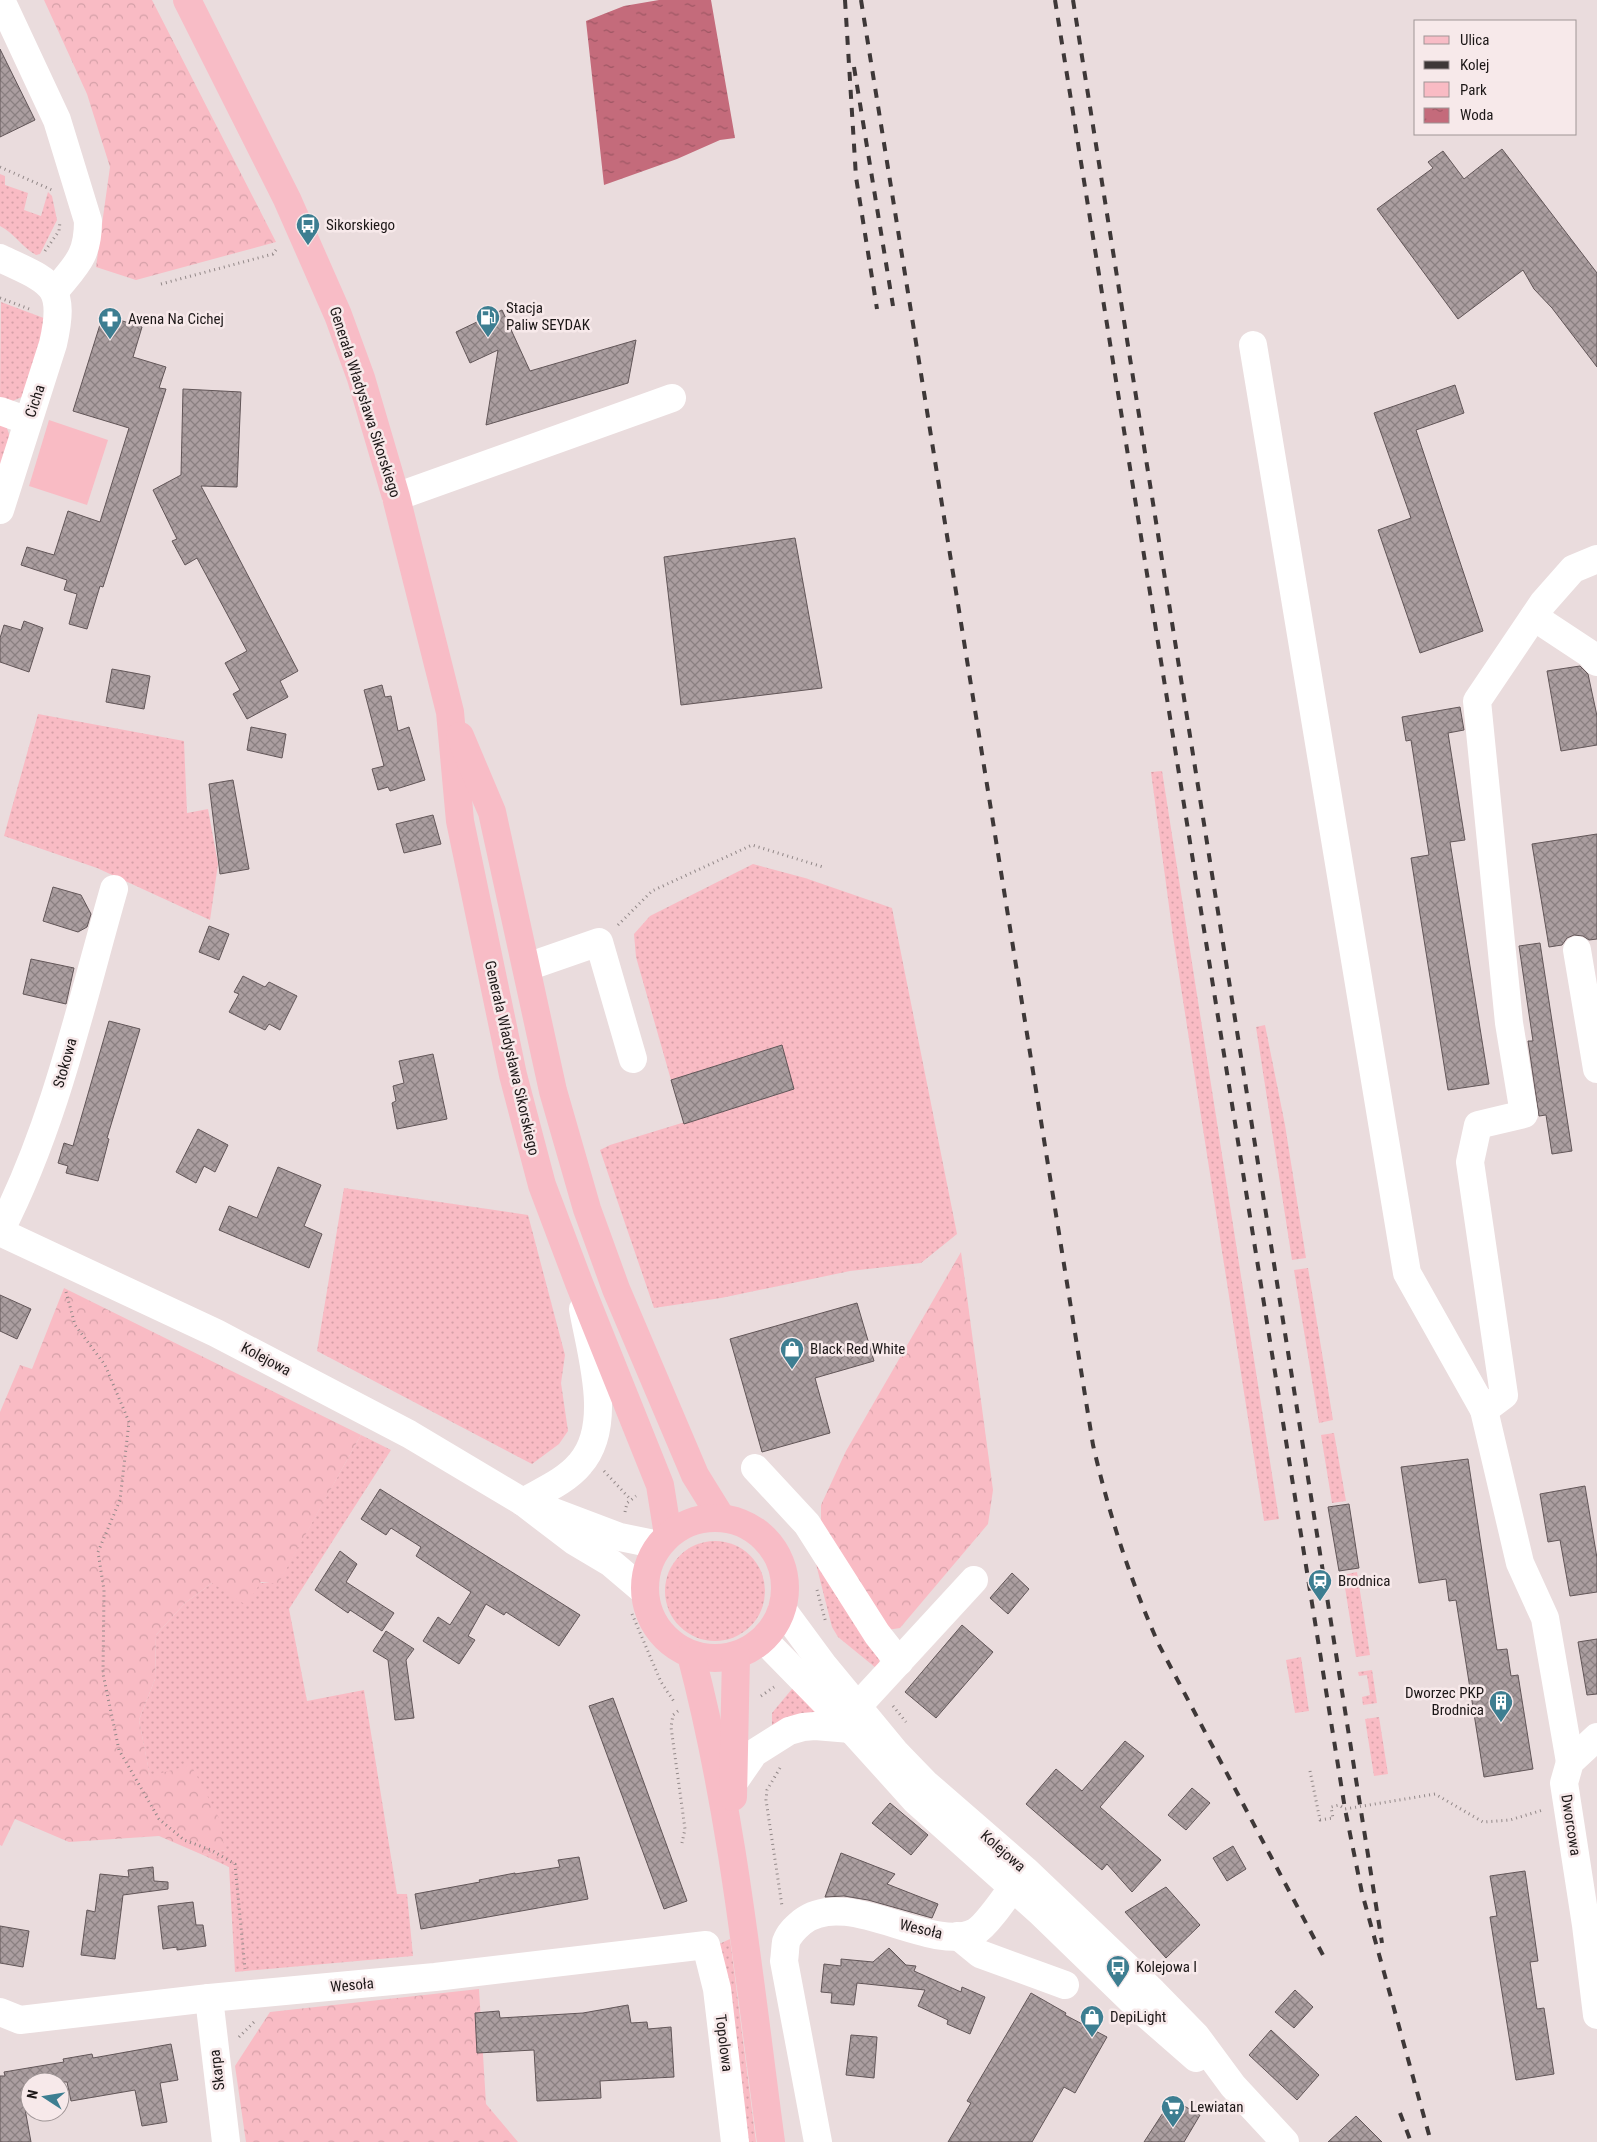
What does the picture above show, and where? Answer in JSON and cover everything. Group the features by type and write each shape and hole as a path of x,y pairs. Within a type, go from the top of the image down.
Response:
{"main road":[{"name":"Generała Władysława Sikorskiego","path":"186,0 287,199 335,307 361,378 396,497 450,712 492,812 553,1090 587,1209 616,1290 695,1475 721,1517"},
{"name":"Generała Władysława Sikorskiego","path":"450,712 460,821 513,1074 542,1185 660,1485 663,1540"},
{"path":"721,1517 741,1522 759,1533 773,1549 782,1568 785,1589 782,1610 775,1626 764,1639 736,1656 713,1659 691,1655 672,1645 658,1630 648,1612 637,1601 650,1559 663,1540 684,1524 702,1518 721,1517"},
{"path":"691,1655 692,1707 730,1841 771,2142"},
{"path":"730,1841 734,1782 736,1656"}],"street":[{"path":"0,0 57,120 88,221 88,234 83,256 47,302"},
{"path":"0,258 44,281 47,302"},
{"name":"Cicha","path":"0,510 59,321 59,304 47,302"},
{"path":"1253,345 1407,1273 1484,1410 1520,1563 1545,1618 1570,1762"},
{"path":"396,497 672,398"},
{"path":"0,411 28,421"},
{"path":"1484,1410 1504,1395 1470,1162 1478,1125 1524,1114 1509,1023 1478,701 1543,603 1572,569 1597,560"},
{"path":"1534,617 1590,654 1597,662"},
{"name":"Stokowa","path":"0,1232 18,1196 55,1097 114,889"},
{"path":"527,967 599,942 633,1059"},
{"path":"1576,950 1597,1069"},
{"name":"Kolejowa","path":"0,1232 216,1333 409,1434 523,1502 574,1541 611,1563 637,1601"},
{"path":"523,1502 568,1476 581,1464 591,1448 598,1428 599,1405 579,1283"},
{"path":"755,1468 807,1524 877,1634 899,1662"},
{"name":"Kolejowa","path":"523,1502 620,1537 663,1540"},
{"path":"734,1782 754,1753 789,1730 854,1718 899,1662 974,1580"},
{"name":"Kolejowa","path":"782,1610 815,1654 854,1718"},
{"name":"Kolejowa","path":"764,1639 794,1671 895,1752 1019,1878 1146,2001 1196,2036 1233,2086 1285,2142"},
{"path":"1570,1762 1597,1737"},
{"name":"Dworcowa","path":"1570,1762 1564,1783 1586,1925 1597,2015"},
{"name":"Wesoła","path":"793,1929 809,1916 833,1911 869,1916 938,1935 958,1936 975,1932 1019,1878"},
{"name":"Dworcowa","path":"1586,1925 1596,1890"},
{"path":"793,1929 786,1942 784,1961 818,2142"},
{"path":"958,1936 980,1954 1065,1985"},
{"name":"Wesoła","path":"0,2012 20,2020 209,1998 435,1977 706,1945"},
{"name":"Topolowa","path":"706,1945 717,1989 735,2142"},
{"name":"Skarpa","path":"209,1998 226,2142"}],"path":[{"path":"0,167 51,189 57,197"},
{"path":"43,255 58,231 61,215"},
{"path":"161,284 273,254 276,250"},
{"path":"0,298 47,302"},
{"path":"599,942 652,891 752,846 823,867"},
{"path":"65,1289 75,1325 106,1365 129,1422 120,1500 98,1552 104,1590 103,1674 119,1750 159,1819 184,1840 211,1850 235,1864 245,1976"},
{"path":"620,1537 626,1504 637,1495 660,1485"},
{"path":"815,1585 828,1631 828,1640 815,1654"},
{"path":"637,1601 661,1682 692,1707 673,1715 671,1727 685,1829 682,1843"},
{"path":"735,1704 745,1705 774,1688 794,1671"},
{"path":"769,1742 782,1761 779,1771 771,1780 766,1790 766,1800 780,1898 784,1915 793,1929"},
{"path":"1310,1771 1320,1820 1333,1818 1331,1807 1339,1805 1345,1809 1435,1794 1483,1822 1510,1820 1544,1810"}],"green space":[{"path":"44,0 152,0 276,242 136,280 96,267 110,167 87,94"},
{"path":"0,174 5,176 5,185 28,193 24,210 41,216 48,192 52,196 57,220 40,254 36,255 31,252 0,226"},
{"path":"1,302 49,320 29,394 10,402 0,401"},
{"path":"0,420 6,426 10,440 8,456 0,478"},
{"path":"49,420 108,440 87,505 29,486"},
{"path":"38,714 184,741 187,813 208,809 218,864 210,920 97,868 4,836"},
{"path":"1162,771 1279,1519 1264,1521 1173,936 1151,772"},
{"path":"753,864 805,878 892,908 957,1234 921,1263 850,1271 721,1298 654,1308 600,1150 610,1145 793,1089 781,1045 671,1080 636,957 634,934 650,916"},
{"path":"1265,1025 1285,1125 1306,1258 1292,1260 1256,1027"},
{"path":"344,1188 528,1215 565,1355 561,1383 568,1431 559,1444 532,1464 317,1351"},
{"path":"961,1252 993,1490 988,1524 900,1628 887,1630 821,1528 821,1505 846,1451"},
{"path":"1308,1268 1333,1420 1319,1423 1294,1270"},
{"path":"64,1288 361,1435 278,1584 261,1582 246,1605 212,1583 185,1603 156,1635 155,1679 139,1720 150,1776 191,1765 219,1818 225,1850 203,1855 159,1836 69,1842 15,1819 2,1846 0,1845 0,1412 20,1365 32,1369"},
{"path":"1334,1433 1346,1501 1332,1503 1321,1435"},
{"path":"361,1435 391,1450 289,1609 307,1701 364,1690 397,1894 407,1894 413,1956 235,1972 229,1867 203,1855 225,1850 150,1777 139,1720 155,1679 156,1635 185,1603 212,1583 278,1583"},
{"path":"715,1541 725,1542 743,1549 757,1563 764,1581 764,1601 757,1619 743,1633 725,1640 715,1641 705,1640 687,1633 673,1619 666,1601 665,1591 666,1581 673,1563 687,1549 705,1542"},
{"path":"815,1560 879,1659 880,1665 876,1668 838,1637 832,1627"},
{"path":"1357,1572 1370,1655 1356,1657 1343,1575"},
{"path":"1301,1657 1309,1711 1295,1713 1286,1660"},
{"path":"1372,1670 1377,1703 1363,1705 1362,1697 1370,1695 1367,1675 1359,1676 1358,1672"},
{"path":"797,1683 823,1713 772,1729 772,1713"},
{"path":"1379,1717 1388,1774 1374,1776 1365,1719"},
{"path":"730,1939 756,2142 747,2142 717,1945"},
{"path":"479,1989 486,2104 518,2142 246,2142 235,2066 270,2012"}],"water":[{"path":"659,0 711,0 735,138 720,140 677,159 604,185 586,21 624,6"}],"building":[{"path":"0,49 35,120 0,137"},
{"path":"1502,149 1597,273 1597,367 1552,308 1534,289 1523,270 1458,319 1377,209 1433,168 1428,162 1443,151 1464,179"},
{"path":"502,310 530,371 636,340 628,383 486,425 498,350 470,363 456,332"},
{"path":"103,315 142,327 133,357 166,367 159,388 166,389 103,587 100,586 87,629 69,624 77,594 64,590 67,580 21,565 27,547 54,555 68,511 100,522 129,428 73,411"},
{"path":"1455,385 1464,413 1416,430 1483,631 1420,653 1378,530 1411,518 1374,413"},
{"path":"183,389 241,392 237,487 201,486 298,671 280,681 288,697 247,719 233,694 240,690 225,663 247,651 197,558 185,565 172,541 177,539 153,490 181,475"},
{"path":"795,538 822,688 681,705 664,557"},
{"path":"24,621 43,628 29,672 0,662 0,638 4,625 21,630"},
{"path":"1580,666 1588,674 1597,716 1597,745 1561,751 1547,671"},
{"path":"112,669 150,676 144,709 106,702"},
{"path":"382,685 385,697 391,696 398,731 409,727 425,780 390,791 388,787 378,790 372,769 384,766 364,690"},
{"path":"1460,707 1464,730 1448,733 1465,840 1450,842 1489,1084 1448,1090 1411,858 1429,855 1411,740 1406,741 1402,717"},
{"path":"251,727 286,734 282,758 247,750"},
{"path":"233,780 249,869 220,874 209,784"},
{"path":"433,815 441,844 404,853 396,824"},
{"path":"1597,834 1597,939 1589,940 1583,936 1574,935 1567,938 1562,945 1549,947 1532,844"},
{"path":"53,887 81,895 91,914 87,927 78,932 43,921"},
{"path":"209,926 229,934 219,960 199,952"},
{"path":"1540,943 1572,1151 1552,1154 1546,1115 1539,1116 1528,1041 1533,1041 1519,946"},
{"path":"31,959 74,968 66,1004 23,994"},
{"path":"243,976 265,987 269,982 297,996 280,1030 269,1024 265,1030 229,1012 239,994 234,992"},
{"path":"109,1021 140,1029 107,1138 109,1139 98,1181 66,1173 68,1166 58,1163 64,1143 73,1146"},
{"path":"782,1045 794,1089 684,1124 671,1080"},
{"path":"433,1054 447,1119 397,1129 392,1103 396,1101 393,1086 404,1083 399,1061"},
{"path":"198,1129 228,1145 215,1172 204,1166 196,1183 176,1172"},
{"path":"278,1167 321,1185 304,1226 322,1234 309,1268 219,1230 229,1206 257,1218"},
{"path":"0,1295 31,1309 17,1339 0,1331"},
{"name":"Black Red White","path":"857,1303 874,1361 815,1378 830,1433 762,1452 730,1339"},
{"path":"1468,1459 1497,1650 1507,1649 1511,1676 1518,1675 1533,1769 1484,1777 1456,1600 1449,1601 1446,1579 1419,1583 1401,1467"},
{"path":"1585,1486 1597,1558 1597,1592 1570,1596 1560,1540 1548,1542 1540,1494"},
{"path":"380,1489 580,1615 559,1646 506,1612 504,1615 486,1604 468,1636 475,1640 459,1664 423,1641 438,1617 450,1625 471,1592 416,1556 421,1547 391,1528 386,1535 361,1519"},
{"path":"1349,1504 1359,1568 1339,1571 1328,1507"},
{"path":"340,1551 357,1564 346,1582 394,1613 382,1631 350,1610 348,1613 315,1590"},
{"path":"1012,1573 1029,1589 1008,1614 990,1598"},
{"path":"962,1625 993,1652 936,1718 905,1692"},
{"path":"386,1631 414,1649 406,1660 414,1718 395,1720 388,1660 373,1651"},
{"path":"1597,1639 1597,1694 1587,1695 1578,1642"},
{"path":"613,1698 687,1901 664,1909 589,1706"},
{"path":"1125,1741 1144,1756 1100,1807 1161,1860 1132,1892 1107,1864 1102,1870 1026,1804 1056,1769 1082,1791"},
{"path":"1192,1788 1210,1803 1186,1830 1168,1815"},
{"path":"890,1803 928,1835 911,1855 872,1823"},
{"path":"1233,1846 1246,1869 1227,1881 1213,1858"},
{"path":"841,1853 895,1874 887,1884 938,1904 932,1918 868,1900 844,1896 825,1897"},
{"path":"579,1857 588,1899 421,1929 415,1894 480,1882 479,1880 515,1873 560,1867 558,1860"},
{"path":"153,1867 154,1881 168,1882 168,1889 123,1895 115,1959 81,1955 87,1910 95,1912 100,1874 129,1877 128,1870"},
{"path":"1525,1871 1538,1961 1530,1962 1537,2009 1544,2008 1554,2074 1516,2080 1490,1917 1497,1916 1490,1876"},
{"path":"1166,1887 1200,1925 1166,1958 1125,1912"},
{"path":"193,1902 196,1925 203,1925 206,1946 177,1950 177,1947 163,1949 158,1906"},
{"path":"0,1926 29,1931 23,1967 0,1963"},
{"path":"889,1948 906,1965 916,1966 914,1971 961,1992 962,1987 985,1997 970,2034 947,2024 948,2020 918,2006 925,1990 857,1983 854,2005 831,2003 832,1993 821,1992 824,1964 841,1966 841,1959 873,1962"},
{"path":"1295,1990 1313,2007 1294,2028 1275,2012"},
{"path":"1031,1993 1066,2013 1065,2015 1107,2037 1075,2093 1064,2087 1032,2142 948,2142 971,2103 967,2101"},
{"path":"628,2005 631,2023 647,2022 648,2029 671,2027 674,2077 600,2081 601,2098 537,2101 534,2050 477,2053 475,2013 499,2011 500,2018 583,2013"},
{"path":"1271,2030 1319,2075 1297,2100 1249,2055"},
{"path":"851,2035 877,2037 874,2078 846,2075"},
{"path":"171,2044 178,2080 160,2083 167,2122 142,2126 135,2090 71,2101 70,2072 20,2072 20,2122 27,2122 31,2142 0,2142 0,2076 5,2076 4,2072 64,2062 63,2059 92,2054 93,2058"},
{"name":"Lewiatan","path":"1172,2099 1200,2115 1184,2142 1144,2142"},
{"path":"1356,2116 1382,2142 1328,2142"}],"railway":[{"path":"845,0 856,177 877,309"},
{"path":"861,0 1093,1445 1121,1546 1159,1645 1324,1957"},
{"path":"1055,0 1345,1809 1362,1893 1431,2142"},
{"path":"1073,0 1382,1943"},
{"path":"854,67 893,306"},
{"path":"1400,2113 1411,2142"}],"place":[{"name":"Sikorskiego","path":"308,246"},
{"name":"Stacja Paliw SEYDAK","path":"488,338"},
{"name":"Avena Na Cichej","path":"110,340"},
{"name":"Black Red White","path":"792,1370"},
{"name":"Brodnica","path":"1320,1602"},
{"name":"Dworzec PKP Brodnica","path":"1501,1723"},
{"name":"Kolejowa I","path":"1118,1988"},
{"name":"DepiLight","path":"1092,2038"},
{"name":"Lewiatan","path":"1173,2128"}]}
